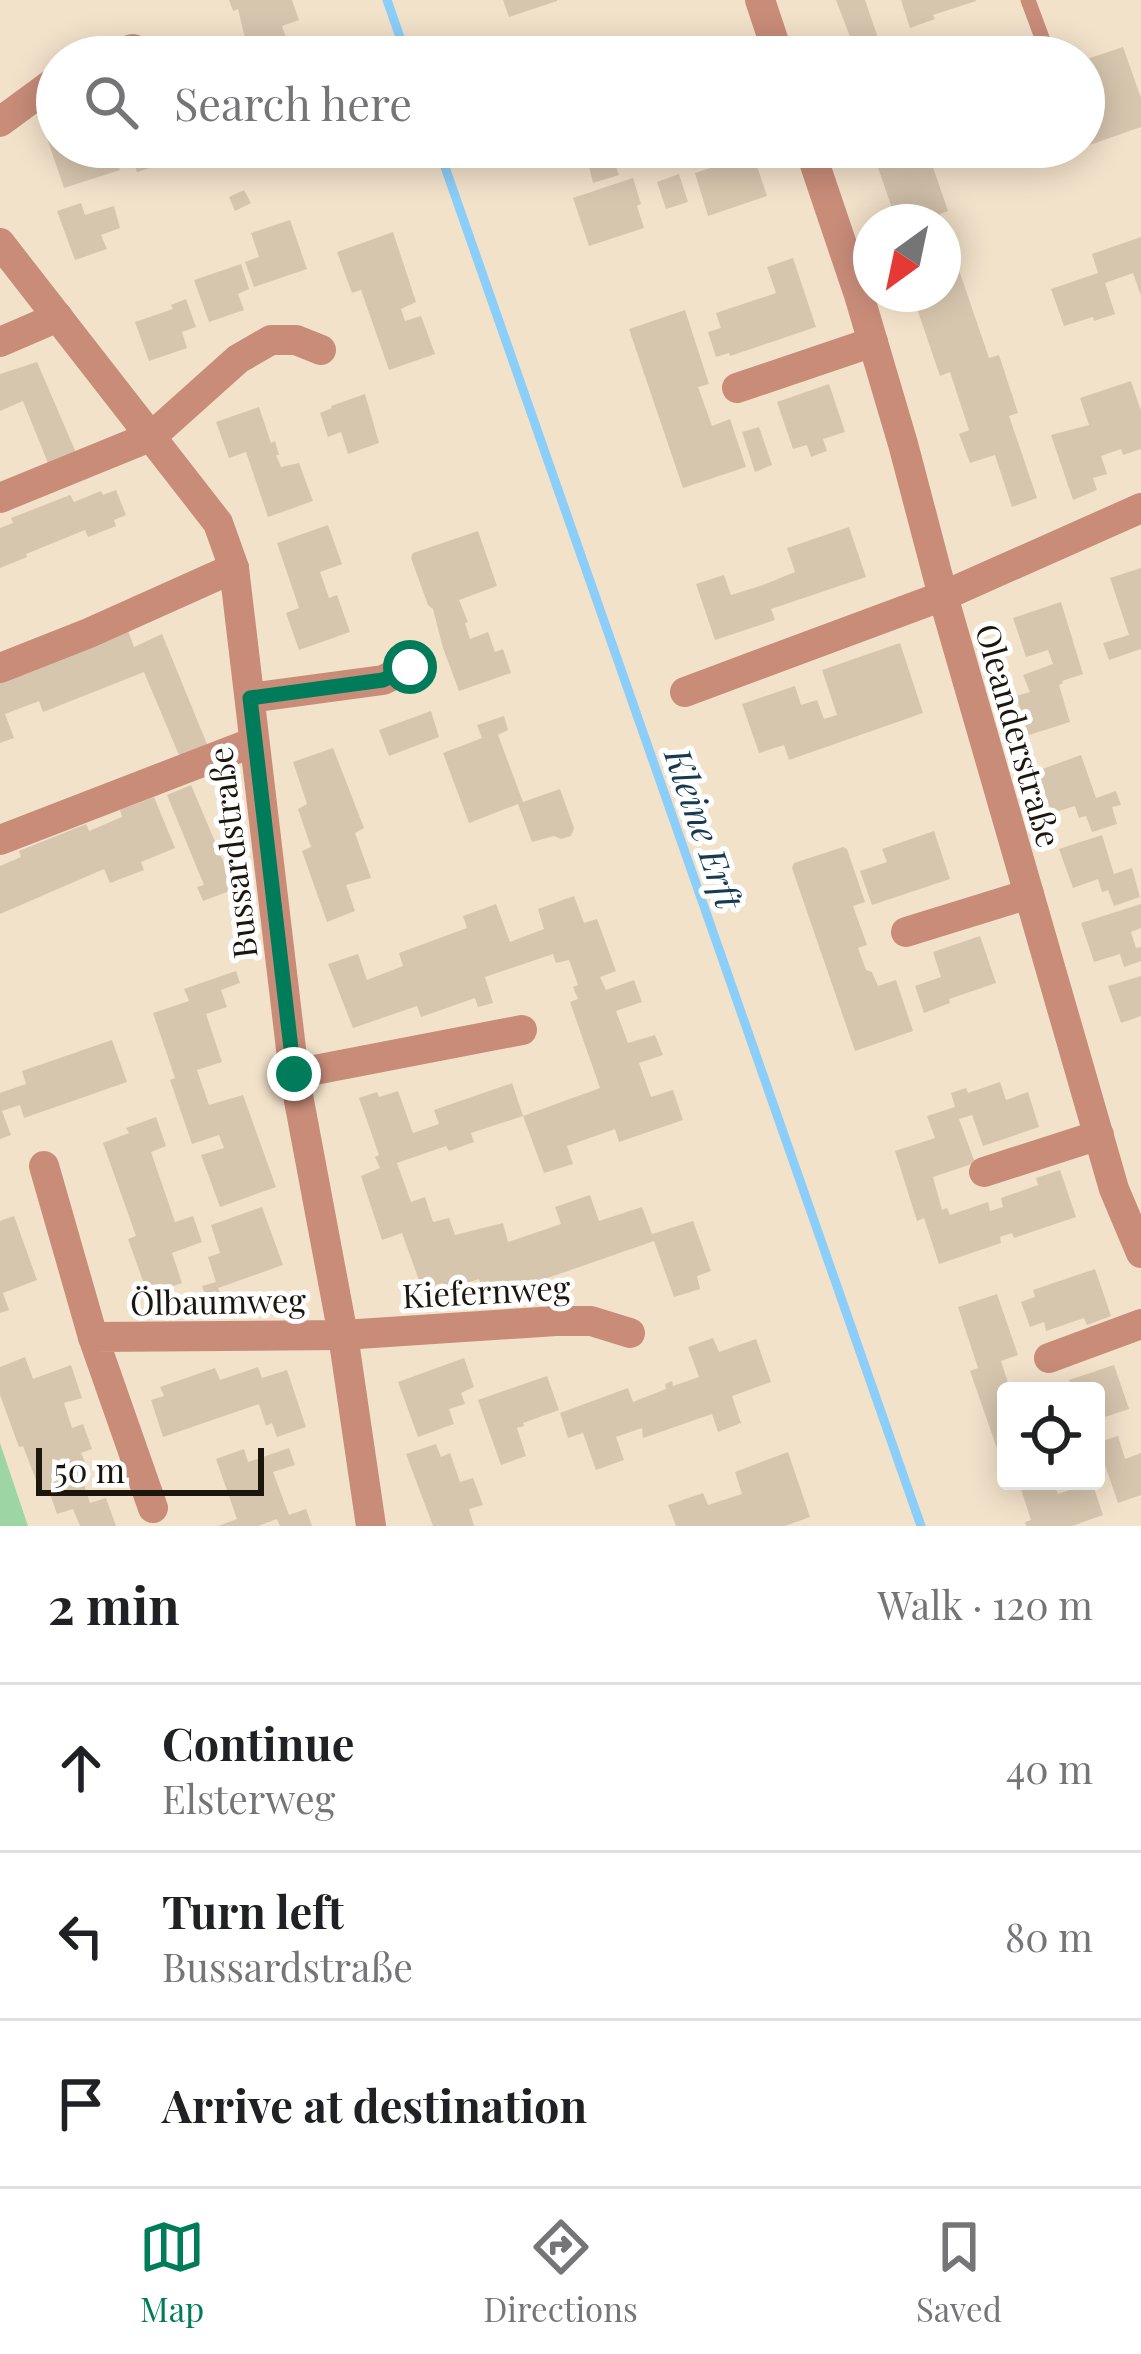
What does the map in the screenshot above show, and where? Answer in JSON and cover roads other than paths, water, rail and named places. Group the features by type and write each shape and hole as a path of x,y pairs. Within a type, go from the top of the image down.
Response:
{"street":[{"path":"760,0 772,36"},
{"path":"0,122 36,95"},
{"name":"Oleanderstraße","path":"816,168 903,444 1099,1136 1128,1180 1141,1253"},
{"name":"Bussardstraße","path":"0,243 218,523 234,568 294,1074 343,1335 371,1526"},
{"path":"0,342 58,316"},
{"path":"0,498 152,436 238,359 271,340 296,340 321,350"},
{"path":"737,388 873,342"},
{"path":"943,596 1141,508"},
{"path":"0,668 234,568"},
{"name":"Oleanderstraße","path":"685,692 943,596"},
{"path":"250,698 383,680 410,667"},
{"path":"0,841 254,742"},
{"name":"Oleanderstraße","path":"906,932 1029,894"},
{"path":"294,1074 522,1030"},
{"path":"984,1172 1099,1136"},
{"name":"Ölbaumweg","path":"44,1166 93,1337 153,1508"},
{"name":"Kiefernweg","path":"343,1335 556,1321 591,1321 630,1333"},
{"path":"1049,1358 1141,1324"},
{"name":"Ölbaumweg","path":"93,1337 343,1335"}],"lane":[{"path":"1028,0 1041,36"}],"waterway":[{"name":"Kleine Erft","path":"387,0 400,36"},
{"name":"Kleine Erft","path":"445,168 921,1526"}]}
